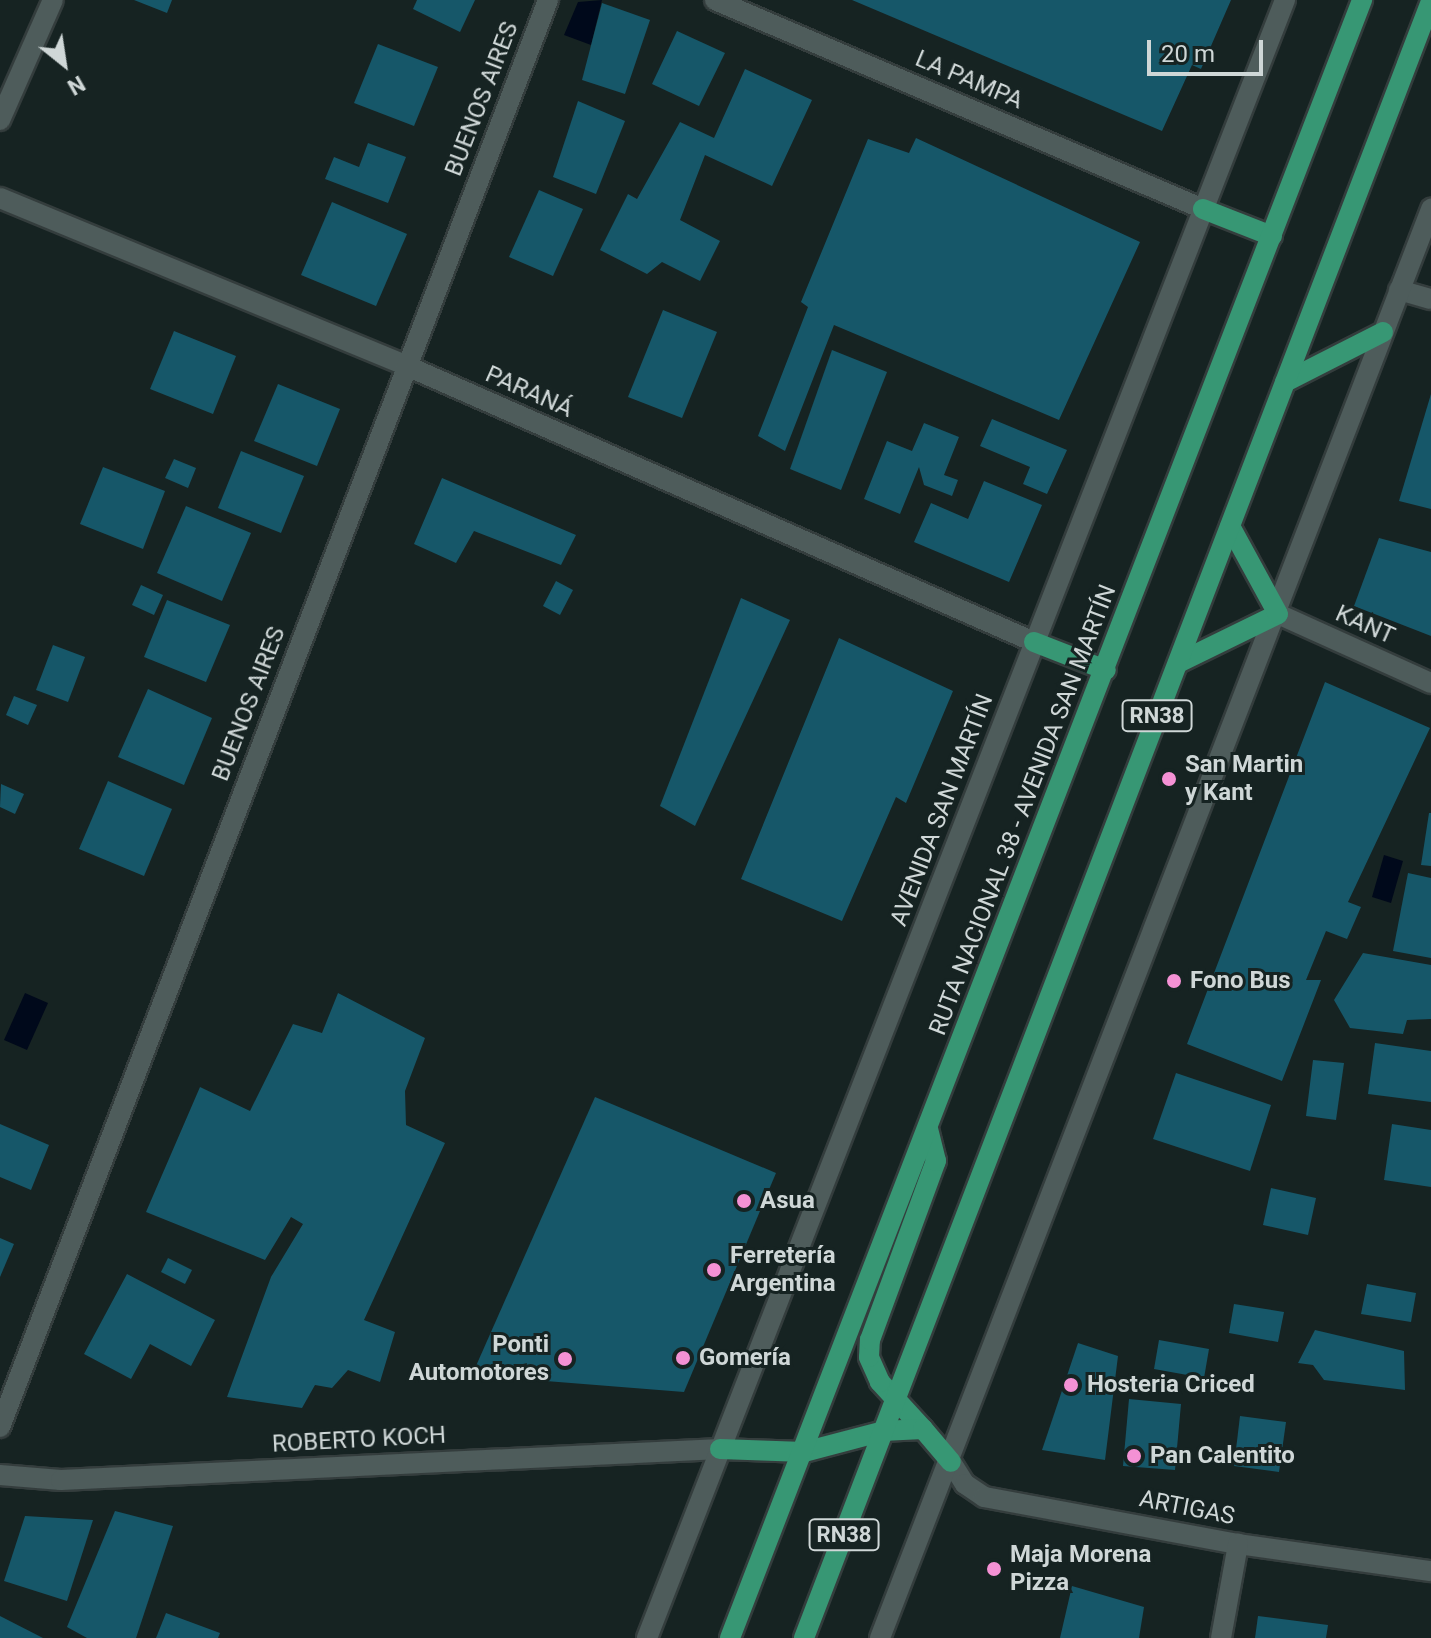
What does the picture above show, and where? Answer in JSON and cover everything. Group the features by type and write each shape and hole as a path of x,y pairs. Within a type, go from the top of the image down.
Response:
{"main road":[{"name":"RUTA NACIONAL 38 - AVENIDA SAN MARTÍN","path":"730,1638 1362,0"},
{"name":"RN38","path":"804,1638 1431,1"},
{"path":"1203,209 1272,236"},
{"path":"1285,382 1383,332"},
{"path":"1178,663 1278,614 1230,526"},
{"path":"1034,642 1106,670"},
{"path":"928,1128 936,1161 870,1340 872,1367 896,1402 951,1462"},
{"path":"720,1449 804,1452 884,1431 923,1429"}],"street":[{"path":"0,120 53,0"},
{"name":"BUENOS AIRES","path":"0,1427 548,0"},
{"name":"LA PAMPA","path":"715,0 1203,209"},
{"name":"AVENIDA SAN MARTÍN","path":"647,1638 1285,0"},
{"name":"PARANÁ","path":"0,198 407,366 1034,642"},
{"path":"880,1638 951,1462 1278,614 1431,209"},
{"path":"1399,290 1431,299"},
{"name":"KANT","path":"1278,614 1431,683"},
{"name":"ROBERTO KOCH","path":"0,1475 61,1480 720,1449"},
{"name":"ARTIGAS","path":"951,1462 965,1484 984,1497 1238,1544 1431,1571"},
{"path":"1221,1638 1238,1544"}],"water":[{"path":"602,0 591,45 564,35 578,2"},
{"path":"1384,855 1403,861 1391,903 1372,897"},
{"path":"25,993 48,1003 27,1050 4,1040"}],"building":[{"path":"134,0 172,0 167,13"},
{"path":"417,0 475,0 460,32 413,9"},
{"path":"852,0 1231,0 1201,69 1192,65 1162,131"},
{"path":"602,3 650,20 625,94 582,80"},
{"path":"677,31 725,53 699,106 652,84"},
{"path":"378,44 438,67 414,126 354,103"},
{"path":"745,69 812,100 772,186 705,155 680,220 720,241 700,281 662,262 647,274 600,250 628,194 637,199 680,122 714,138"},
{"path":"578,101 625,121 596,194 553,177"},
{"path":"916,138 1140,242 1059,420 834,325 785,451 758,436 808,307 801,302 868,139 909,153"},
{"path":"368,143 406,157 388,203 325,179 334,157 359,167"},
{"path":"539,190 583,209 553,276 509,257"},
{"path":"332,202 407,234 376,306 301,275"},
{"path":"663,310 717,332 682,418 628,397"},
{"path":"174,331 236,356 213,414 150,389"},
{"path":"832,350 887,372 841,490 790,469"},
{"path":"278,384 340,409 317,466 254,441"},
{"path":"1431,394 1431,509 1399,501"},
{"path":"992,419 1067,450 1047,494 1023,484 1030,467 980,446"},
{"path":"924,423 959,437 944,475 958,480 952,496 924,485 919,467 900,514 864,499 887,441 912,451"},
{"path":"241,451 304,476 281,533 218,508"},
{"path":"174,459 196,468 188,488 165,478"},
{"path":"103,467 165,491 143,549 80,524"},
{"path":"442,478 576,535 561,565 474,531 456,563 414,544"},
{"path":"984,481 1042,505 1009,582 914,542 931,503 968,519"},
{"path":"186,506 251,533 222,601 157,573"},
{"path":"1379,538 1431,552 1431,636 1354,606"},
{"path":"556,581 573,590 560,615 543,606"},
{"path":"141,585 163,595 154,615 132,605"},
{"path":"741,598 790,620 695,826 660,806"},
{"path":"167,600 230,625 206,682 144,657"},
{"path":"839,638 953,691 906,803 896,797 842,921 741,879"},
{"path":"53,645 85,657 68,702 36,690"},
{"path":"1325,682 1430,728 1348,902 1361,907 1347,939 1326,931 1306,980 1321,980 1282,1081 1187,1044"},
{"path":"148,689 212,718 184,785 118,757"},
{"path":"14,696 37,705 28,725 6,715"},
{"path":"108,781 172,809 144,876 79,849"},
{"path":"1,784 24,794 15,814 0,807"},
{"path":"1431,813 1431,866 1421,865"},
{"path":"1408,873 1431,878 1431,958 1393,951"},
{"path":"1363,953 1431,965 1431,1019 1407,1020 1403,1034 1350,1028 1334,1000"},
{"path":"338,993 425,1038 405,1091 406,1125 445,1143 364,1320 395,1332 380,1382 348,1370 332,1388 315,1385 302,1408 227,1397 271,1277 303,1224 291,1217 265,1260 146,1212 200,1087 250,1111 293,1024 322,1033"},
{"path":"1375,1043 1431,1051 1431,1102 1368,1094"},
{"path":"1313,1060 1344,1063 1336,1120 1306,1116"},
{"path":"1176,1073 1271,1105 1250,1171 1153,1139"},
{"path":"595,1097 776,1173 684,1392 472,1375"},
{"path":"0,1124 49,1145 31,1190 0,1177"},
{"path":"1392,1124 1431,1130 1431,1187 1384,1180"},
{"path":"1271,1188 1316,1198 1308,1235 1263,1225"},
{"path":"0,1238 14,1244 0,1277"},
{"path":"168,1258 192,1270 185,1284 161,1272"},
{"path":"127,1274 215,1320 191,1366 150,1344 131,1379 84,1354"},
{"path":"1367,1284 1416,1293 1411,1322 1361,1314"},
{"path":"1234,1304 1284,1312 1278,1342 1229,1333"},
{"path":"1315,1330 1404,1351 1405,1390 1324,1380 1313,1365 1298,1363"},
{"path":"1159,1340 1209,1349 1204,1378 1154,1369"},
{"path":"1078,1343 1118,1356 1105,1460 1042,1450"},
{"path":"1129,1399 1181,1404 1175,1470 1123,1466"},
{"path":"1240,1416 1286,1422 1279,1472 1234,1466"},
{"path":"115,1511 173,1526 136,1638 87,1638 67,1627"},
{"path":"25,1516 93,1520 67,1601 4,1581"},
{"path":"1072,1586 1144,1607 1139,1638 1060,1638"},
{"path":"166,1613 220,1633 218,1638 156,1638"},
{"path":"0,1616 43,1638 0,1638"},
{"path":"1258,1616 1328,1625 1326,1638 1255,1638"}],"place":[{"name":"San Martin y Kant","path":"1169,779"},
{"name":"Fono Bus","path":"1174,981"},
{"name":"Asua","path":"744,1201"},
{"name":"Ferretería Argentina","path":"714,1270"},
{"name":"Gomería","path":"683,1358"},
{"name":"Ponti Automotores","path":"565,1359"},
{"name":"Hosteria Criced","path":"1071,1385"},
{"name":"Pan Calentito","path":"1134,1456"},
{"name":"Maja Morena Pizza","path":"994,1569"}]}
